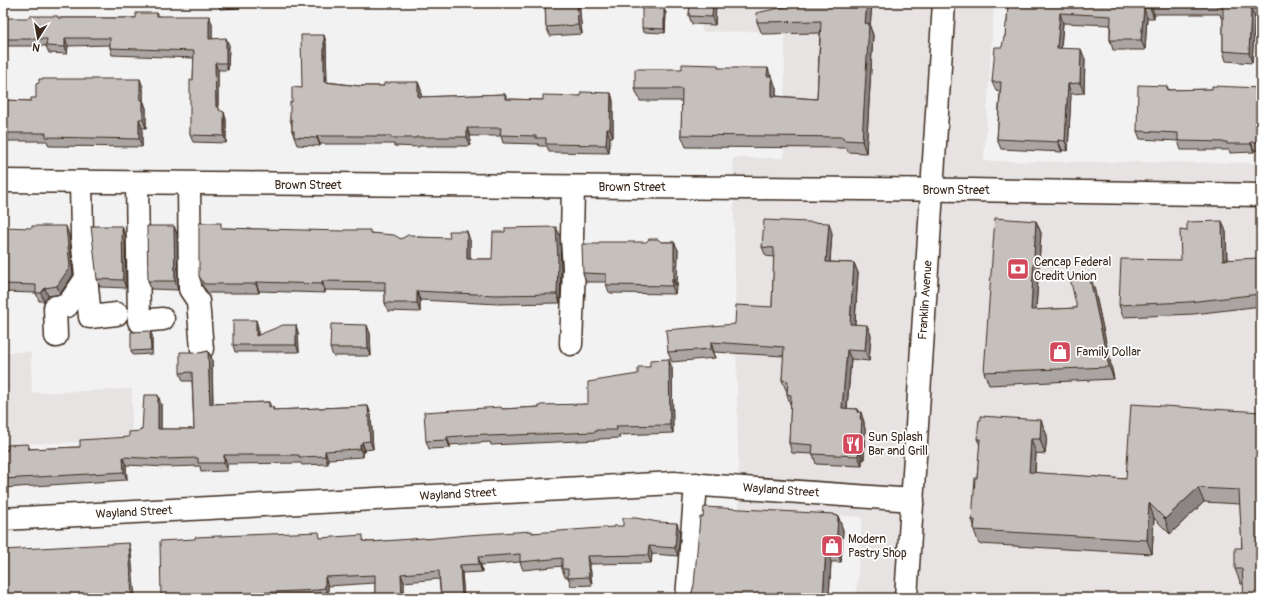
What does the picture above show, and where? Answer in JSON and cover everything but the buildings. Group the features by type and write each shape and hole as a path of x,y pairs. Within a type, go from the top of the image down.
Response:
{"main road":[{"name":"Franklin Avenue","path":"906,598 944,3"},
{"name":"Brown Street","path":"3,181 933,190 1261,195"},
{"path":"81,182 82,236 90,317 117,314"},
{"path":"137,183 139,321 163,319"},
{"path":"189,184 190,289 198,301 202,349"},
{"path":"571,344 574,268 572,239 573,187"},
{"path":"56,336 55,307 67,306 87,277"},
{"name":"Wayland Street","path":"3,519 674,483 913,500"},
{"path":"687,598 696,484"}],"shaded area":[{"path":"701,3 994,3 984,161 1261,163 1261,598 856,598 862,517 739,509 733,158 784,158 785,31 702,32"},
{"path":"3,352 31,352 32,393 132,389 132,440 3,445"}],"place":[{"name":"Cencap Federal Credit Union","path":"1018,269"},
{"name":"Family Dollar","path":"1060,352"},
{"name":"Sun Splash Bar and Grill","path":"853,444"},
{"name":"Modern Pastry Shop","path":"832,546"}]}
